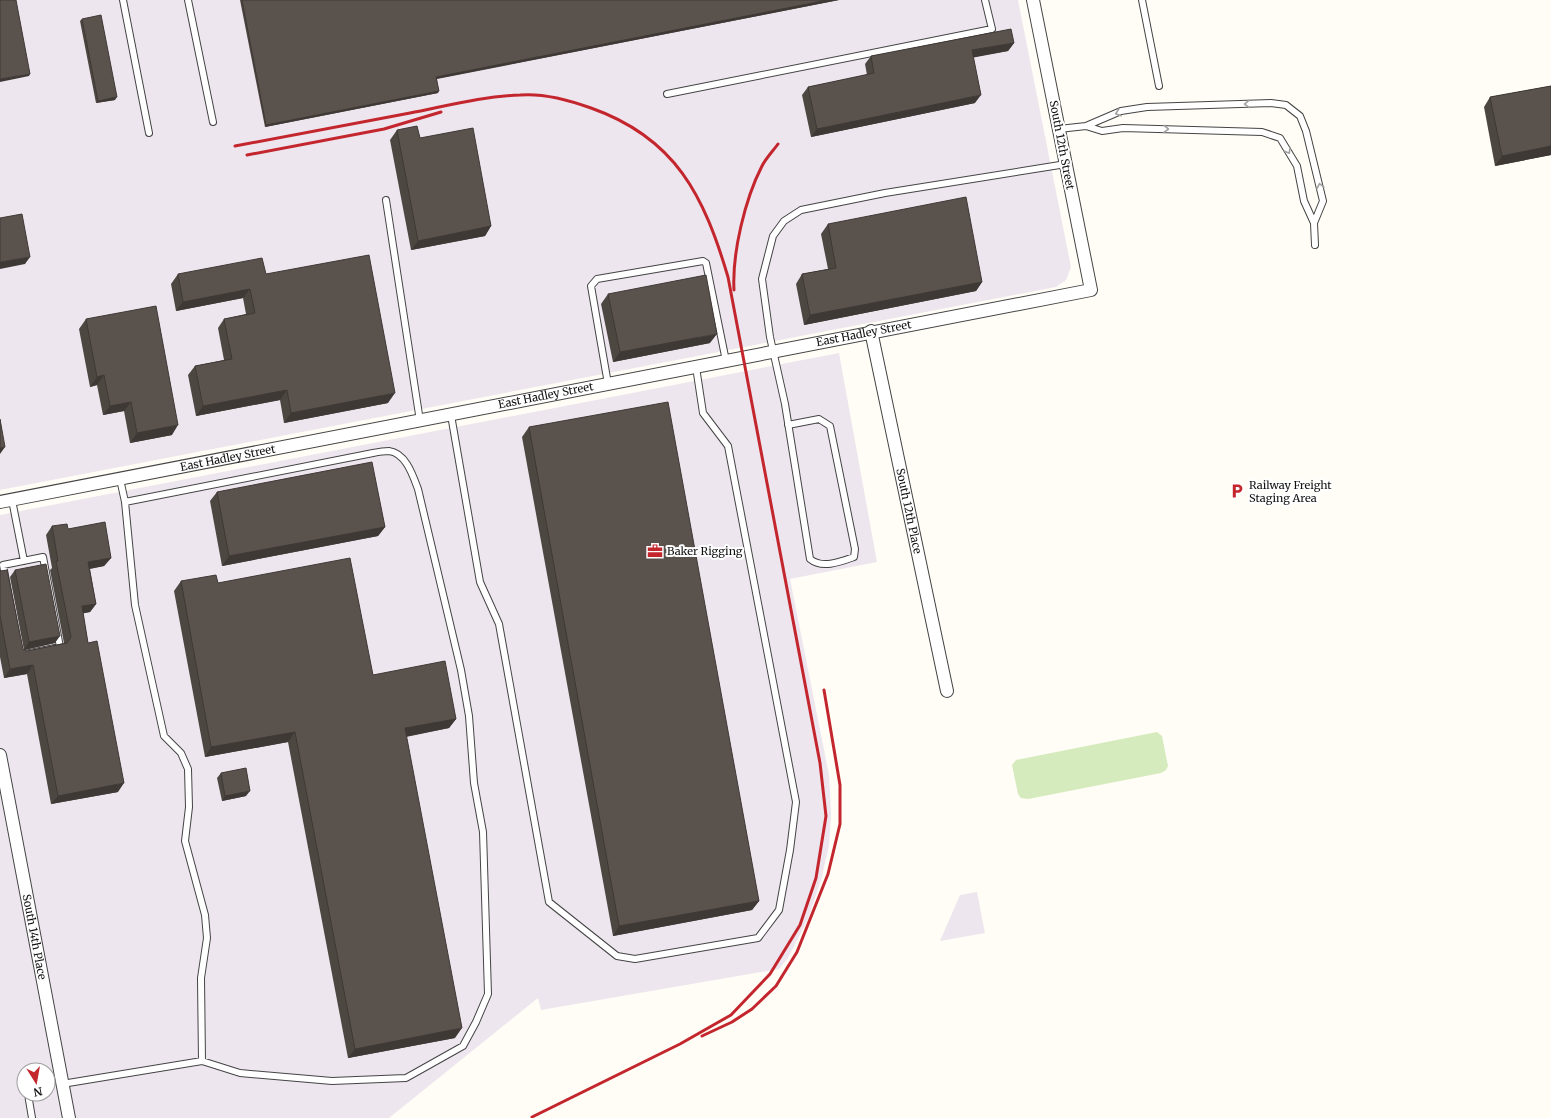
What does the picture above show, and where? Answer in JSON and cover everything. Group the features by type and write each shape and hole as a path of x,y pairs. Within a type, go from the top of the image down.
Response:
{"street":[{"name":"South 12th Street","path":"1033,0 1091,290"},
{"name":"East Hadley Street","path":"6,501 774,352 871,331 1091,290"},
{"name":"South 12th Place","path":"871,331 947,691"},
{"name":"South 14th Place","path":"0,755 69,1118"}],"lane":[{"path":"123,0 149,133"},
{"path":"188,0 213,122"},
{"path":"667,94 992,29 985,0"},
{"path":"1142,0 1159,86"},
{"path":"1059,129 1086,126 1121,111 1147,107 1271,103 1286,105 1300,116 1314,160 1323,201 1314,223 1314,245"},
{"path":"1086,126 1102,131 1123,128 1262,132 1280,138 1297,166 1304,201 1314,223"},
{"path":"788,425 819,419 830,426 855,549 854,557 837,564 816,564 810,559 788,425 770,337 762,279 773,236 784,221 801,210 885,193 1066,164"},
{"path":"386,200 420,420"},
{"path":"608,384 591,286 597,279 703,261 706,263 726,361"},
{"path":"451,415 480,582 499,624 549,902 617,956 634,959 758,938 779,910 790,850 796,802 728,446 702,413 696,367"},
{"path":"62,1084 202,1061 240,1073 332,1081 406,1078 463,1046 476,1022 488,994 483,832 474,783 469,716 461,670 418,489 409,467 398,454 390,451 373,453 125,502"},
{"path":"120,479 125,502 136,605 164,736 181,753 188,769 189,807 185,841 205,915 208,938 201,978 202,1061"},
{"path":"6,501 24,561"},
{"path":"43,557 60,647 20,655 3,565 24,561 43,557"},
{"path":"29,1102 32,1118"}],"shaded area":[{"path":"0,0 1018,0 1071,267 1066,280 1056,287 0,490"},
{"path":"839,353 877,562 790,579 829,775 831,814 829,846 821,880 808,919 788,958 779,969 541,1010 538,998 389,1118 0,1118 0,515"},
{"path":"977,892 985,933 940,941 960,895"}],"green space":[{"path":"1157,732 1162,736 1168,766 1166,770 1161,773 1028,799 1021,798 1018,794 1012,765 1016,760"}],"building":[{"path":"0,0 16,0 30,74 0,79"},
{"path":"242,0 828,0 436,77 439,91 266,125"},
{"path":"101,15 117,97 98,101 82,19"},
{"path":"1011,29 1014,43 972,50 981,95 817,129 808,87 874,73 871,56"},
{"path":"1551,86 1551,146 1502,156 1490,97"},
{"path":"417,126 420,138 473,128 491,226 418,241 397,130"},
{"path":"966,197 982,282 810,315 802,274 836,268 828,224"},
{"path":"22,214 30,257 0,262 0,218"},
{"path":"369,255 395,393 291,413 287,390 203,406 195,366 232,359 224,319 255,313 250,289 183,302 178,274 262,258 266,274"},
{"path":"706,275 717,334 620,352 608,294"},
{"path":"156,306 178,425 137,433 131,402 110,406 104,375 97,377 86,319"},
{"path":"668,402 759,901 619,926 529,427"},
{"path":"0,419 5,447 0,448"},
{"path":"372,462 385,527 229,556 217,492"},
{"path":"105,522 111,558 88,562 96,604 82,606 88,643 97,641 124,783 58,796 33,665 10,669 0,616 0,571 7,570 23,649 27,651 67,643 71,637 56,561 58,561 52,526 67,524 68,529"},
{"path":"350,558 373,675 445,661 456,719 405,728 462,1028 355,1049 295,732 211,747 181,581 216,575 218,583"},
{"path":"46,564 60,636 29,642 15,570"},
{"path":"246,768 250,791 225,796 221,773"}],"railway":[{"path":"235,146 492,97 538,95 574,102 620,121 645,136 665,153 682,173 697,196 719,248 728,277 820,763 826,816 816,878 800,925 770,974 731,1015 680,1044 532,1117"},
{"path":"247,155 384,129 441,112"},
{"path":"734,290 737,243 745,210 762,166 778,144"},
{"path":"702,1036 732,1022 752,1009 776,986 797,952 828,874 840,824 840,785 824,690"}],"place":[{"name":"Railway Freight Staging Area","path":"1237,491"},
{"name":"Baker Rigging","path":"655,551"}]}
